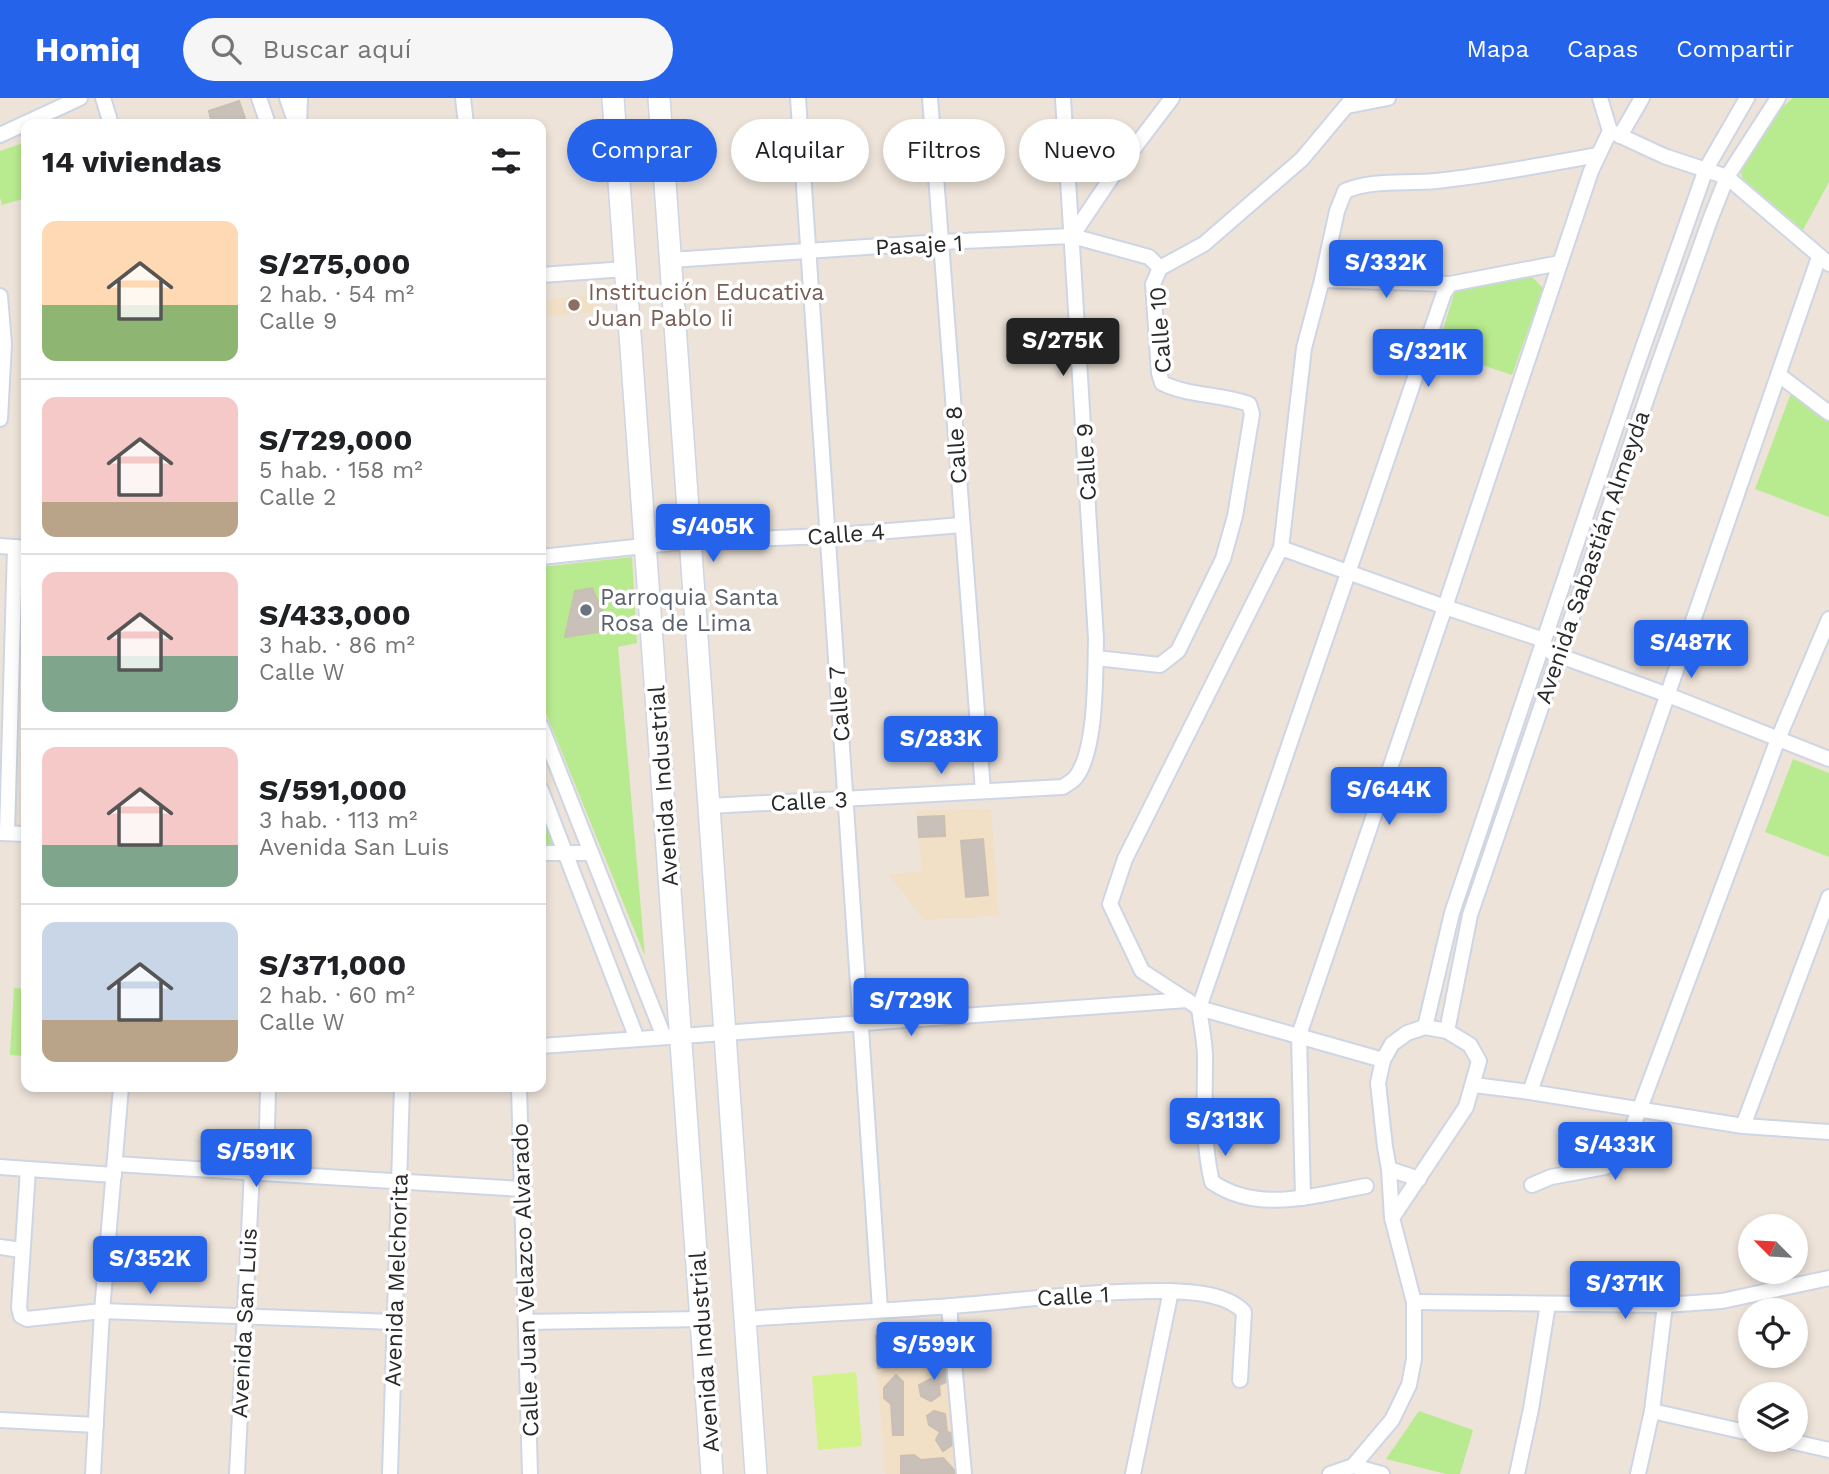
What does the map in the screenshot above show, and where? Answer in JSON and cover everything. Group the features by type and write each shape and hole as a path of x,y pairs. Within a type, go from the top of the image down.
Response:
{"street":[{"path":"35,119 80,98"},
{"path":"103,98 109,119"},
{"path":"259,98 266,119"},
{"path":"287,98 295,119"},
{"path":"298,119 300,98"},
{"path":"463,98 465,119"},
{"name":"Avenida Industrial","path":"613,98 646,545 672,1037 701,1319 712,1474"},
{"name":"Avenida Industrial","path":"659,98 756,1474"},
{"name":"Calle 7","path":"798,98 880,1309"},
{"name":"Calle 8","path":"930,98 983,792"},
{"name":"Calle 9","path":"1063,98 1096,658"},
{"path":"1072,236 1109,181 1172,98"},
{"path":"1350,102 1388,98"},
{"path":"1530,1092 1779,375 1824,261 1727,177 1664,156 1615,133 1600,98"},
{"path":"1303,1198 1299,1035 1598,155 1642,98"},
{"name":"Avenida Sabastián Almeyda","path":"1425,1027 1452,913 1634,373 1706,169 1747,98"},
{"name":"Avenida Sabastián Almeyda","path":"1447,1031 1470,915 1648,393 1727,177 1778,98"},
{"name":"Calle 10","path":"1096,658 1160,665 1178,651 1223,559 1235,516 1252,414 1249,404 1236,399 1172,388 1162,383 1158,373 1153,284 1160,268 1204,244 1302,159 1350,102"},
{"path":"0,135 21,125"},
{"path":"1383,1060 1193,1004 1142,971 1110,904 1125,859 1280,548 1304,348 1337,211 1345,191 1360,184 1419,183 1498,174 1598,155"},
{"name":"Pasaje 1","path":"671,260 1072,236 1149,257 1160,268"},
{"path":"1322,281 1450,284 1560,263"},
{"path":"546,275 626,269"},
{"path":"1366,1186 1275,1201 1251,1199 1226,1191 1212,1182 1204,1126 1205,1053 1193,1004 1347,572 1436,311 1450,284"},
{"path":"0,296 4,344 0,419"},
{"path":"1779,375 1829,413"},
{"name":"Calle 4","path":"546,556 691,541 827,536 962,525"},
{"path":"14,547 6,688 3,833 21,834"},
{"path":"1280,548 1445,607 1542,645 1559,655 1829,759"},
{"path":"1532,1185 1551,1177 1605,1167 1618,1161 1778,739 1829,619"},
{"name":"Calle 3","path":"709,806 1063,787 1075,778 1083,764 1094,697 1096,658"},
{"path":"546,739 591,853 672,1037"},
{"path":"546,803 637,1039"},
{"path":"546,853 591,853"},
{"path":"1744,1126 1829,897"},
{"path":"546,1046 1027,1010 1193,1004"},
{"path":"1331,1474 1353,1466 1392,1420 1409,1385 1414,1359 1414,1302 1392,1218 1378,1083 1383,1060 1392,1044 1407,1033 1425,1027 1447,1031 1470,1045 1479,1061 1474,1086 1466,1107 1392,1218"},
{"path":"1474,1086 1530,1092 1744,1126 1829,1132"},
{"path":"93,1474 102,1311 121,1092"},
{"name":"Avenida San Luis","path":"237,1474 243,1317 267,1092"},
{"name":"Avenida Melchorita","path":"390,1474 402,1092"},
{"name":"Calle Juan Velazco Alvarado","path":"519,1092 530,1474"},
{"path":"0,1167 259,1172 522,1189"},
{"path":"28,1169 19,1308 21,1316 27,1319 102,1311 394,1322"},
{"path":"1389,1169 1419,1179"},
{"path":"0,1247 21,1250"},
{"path":"1414,1302 1665,1305 1722,1301 1829,1278"},
{"path":"1133,1474 1171,1291"},
{"name":"Calle 1","path":"745,1319 1059,1296 1171,1291 1215,1296 1237,1305 1244,1312 1240,1380"},
{"path":"1517,1474 1531,1409 1548,1304"},
{"path":"1638,1474 1652,1411 1665,1305"},
{"path":"949,1306 964,1474"},
{"path":"526,1322 701,1319"},
{"path":"1652,1411 1738,1430"},
{"path":"0,1420 96,1425"},
{"path":"1808,1445 1829,1450"},
{"path":"1353,1466 1382,1474"}],"shaded area":[{"name":"Institución Educativa Juan Pablo Ii","path":"599,294 600,312 549,316 548,299"},
{"path":"991,809 999,915 924,920 889,875 922,871 916,811"},
{"path":"951,1325 962,1474 885,1474 874,1331"}],"green space":[{"path":"1793,98 1829,98 1829,182 1803,230 1742,178 1741,171 1774,114"},
{"path":"21,144 21,199 2,205 0,197 0,151"},
{"path":"1532,277 1543,288 1512,375 1437,350 1456,287"},
{"path":"1791,393 1829,422 1829,517 1755,489"},
{"path":"632,557 637,643 618,647 645,956 546,713 546,566","holes":["592,589 611,629 565,637 575,591"]},
{"path":"1793,759 1829,773 1829,857 1765,832"},
{"path":"546,816 558,848 546,849"},
{"path":"14,988 21,989 21,1056 10,1055"},
{"path":"856,1372 862,1446 818,1450 812,1376"},
{"path":"1419,1411 1473,1430 1460,1474 1446,1474 1386,1459"}],"building":[{"path":"239,101 245,119 211,119 209,111"},
{"name":"Parroquia Santa Rosa de Lima","path":"592,588 611,630 565,637 575,591"},
{"path":"944,816 945,836 919,837 918,817"},
{"path":"983,839 988,895 966,897 961,841"},
{"path":"896,1334 899,1366 878,1368 876,1336"},
{"path":"941,1361 944,1363 946,1382 939,1385 940,1395 931,1401 921,1396 919,1385 933,1378 930,1371 932,1366"},
{"path":"896,1375 903,1382 903,1435 893,1435 891,1404 884,1398 884,1388"},
{"path":"934,1411 945,1414 947,1432 951,1433 952,1445 943,1451 936,1440 940,1432 929,1425 927,1416"},
{"path":"914,1455 921,1460 943,1458 954,1470 954,1474 901,1474 901,1456"}],"place":[{"name":"Institución Educativa Juan Pablo Ii","path":"574,305"},
{"name":"Parroquia Santa Rosa de Lima","path":"586,610"}]}
